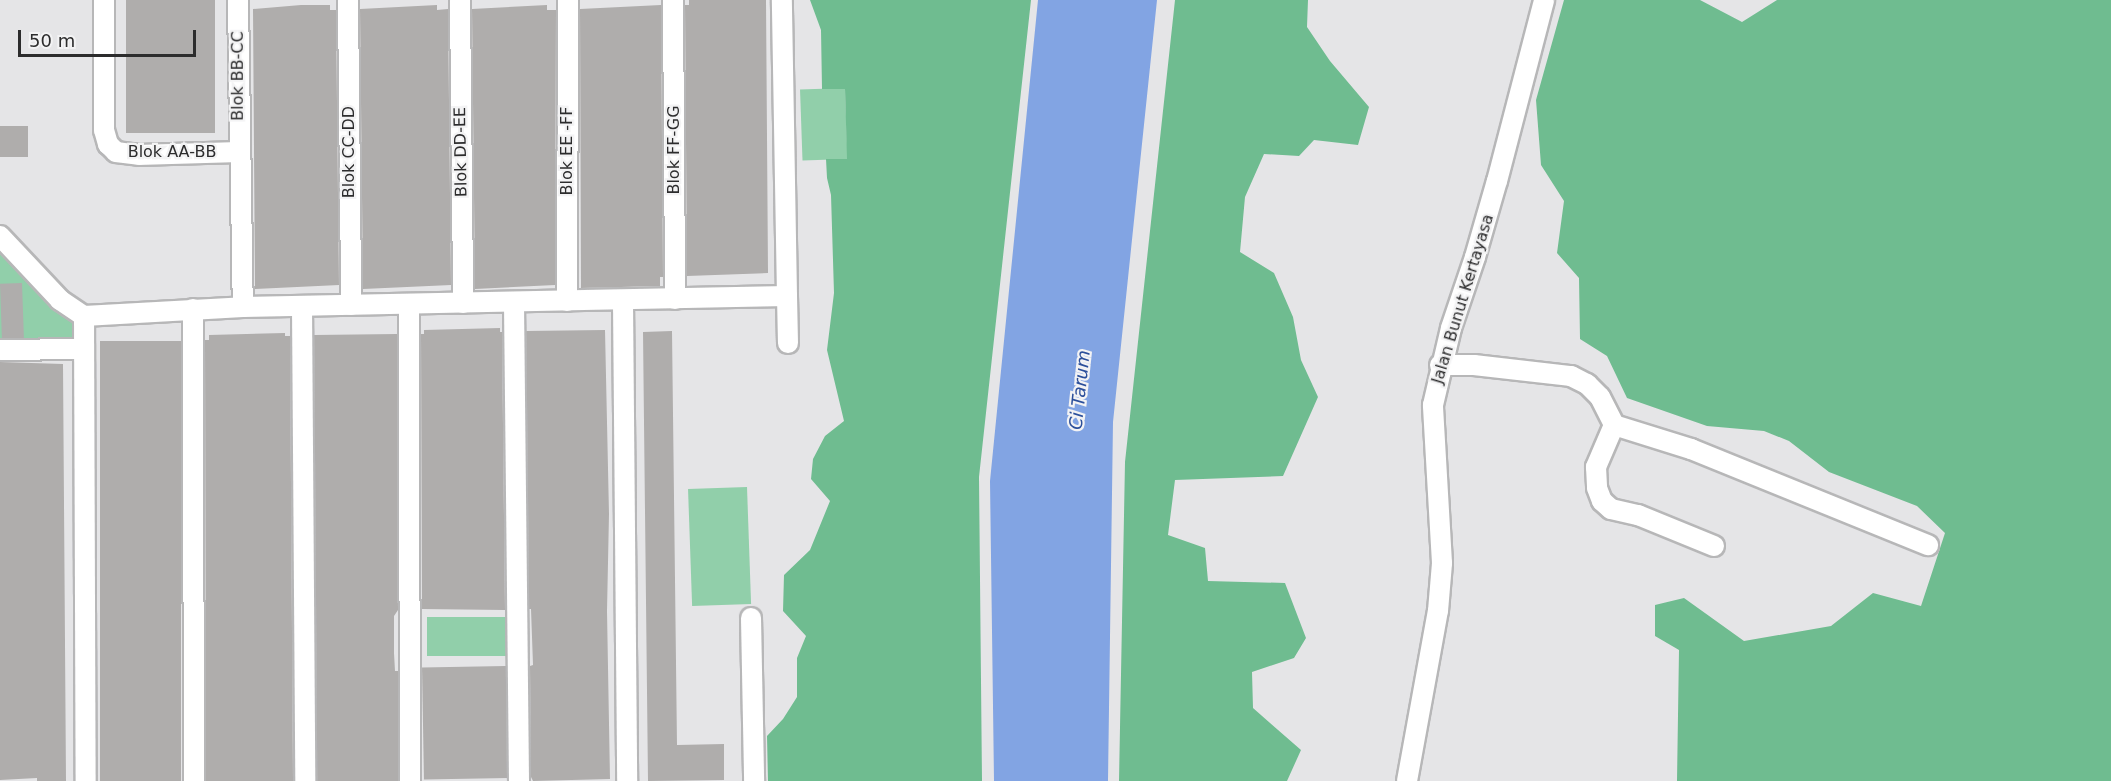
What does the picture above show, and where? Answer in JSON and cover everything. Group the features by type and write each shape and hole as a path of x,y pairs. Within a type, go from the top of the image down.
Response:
{"street":[{"name":"Blok AA-BB","path":"104,0 105,130 108,144 116,152 139,156 238,152"},
{"name":"Blok BB-CC","path":"238,0 238,152 243,307"},
{"name":"Blok CC-DD","path":"348,0 351,304"},
{"name":"Blok DD-EE","path":"460,0 463,303"},
{"name":"Blok EE -FF","path":"567,301 568,0"},
{"name":"Blok FF-GG","path":"673,0 675,299"},
{"path":"782,0 788,343"},
{"name":"Jalan Bunut Kertayasa","path":"1407,781 1437,621 1442,563 1432,405 1440,365 1497,181 1544,0"},
{"path":"0,236 60,300 84,316 243,307 787,296"},
{"path":"623,301 627,781"},
{"path":"514,303 519,781"},
{"path":"409,305 410,781"},
{"path":"302,306 305,781"},
{"path":"193,309 194,781"},
{"path":"84,316 86,781"},
{"path":"0,350 84,349"},
{"path":"1440,365 1474,365 1571,376 1587,384 1600,397 1614,425 1691,449 1928,545"},
{"path":"1614,425 1596,467 1597,488 1602,501 1611,509 1638,515 1714,546"},
{"path":"751,618 754,781"}],"green space":[{"path":"810,0 1031,0 979,477 982,781 768,781 767,736 783,719 797,697 797,658 806,636 783,611 784,575 810,550 830,501 811,479 813,459 825,436 844,421 827,350 834,293 831,195 826,159 847,159 845,89 822,89 821,30"},
{"path":"1175,0 1308,0 1307,27 1330,61 1369,107 1358,145 1314,140 1299,156 1264,154 1245,197 1240,252 1274,273 1293,317 1301,360 1318,397 1283,476 1175,480 1168,535 1205,548 1208,581 1285,583 1306,638 1294,658 1252,672 1253,708 1301,750 1287,781 1119,781 1125,462"},
{"path":"1564,0 1700,0 1742,22 1777,0 2111,0 2111,781 1677,781 1679,650 1655,636 1655,605 1684,598 1744,641 1831,626 1873,593 1921,606 1945,533 1917,506 1829,472 1789,441 1764,431 1707,426 1627,398 1607,356 1580,339 1579,278 1557,253 1564,201 1541,165 1536,100"},
{"path":"845,88 847,159 803,161 800,90"},
{"path":"0,236 72,310 84,349 0,350"},
{"path":"747,487 751,604 692,606 688,489"},
{"path":"427,617 506,617 506,656 427,656"}],"water":[{"name":"Ci Tarum","path":"1038,0 1157,0 1113,422 1108,781 994,781 990,481"}],"building":[{"path":"126,0 215,0 215,133 126,133"},
{"path":"689,0 766,0 768,273 687,276 685,5 689,5"},
{"path":"330,5 330,10 336,10 339,285 255,289 253,9"},
{"path":"437,5 437,10 448,9 451,285 363,289 360,9"},
{"path":"547,5 547,10 556,10 555,285 475,289 472,9"},
{"path":"661,5 663,277 660,277 660,286 581,288 580,9"},
{"path":"0,126 28,126 28,157 0,157"},
{"path":"22,283 24,338 2,339 0,284"},
{"path":"500,328 502,332 505,610 422,609 421,334 424,334 424,330"},
{"path":"605,330 609,514 607,611 610,779 533,781 531,777 530,666 533,665 531,609 529,609 526,331"},
{"path":"672,331 677,745 724,744 724,780 648,781 643,332"},
{"path":"285,333 285,336 290,336 293,781 206,781 205,340 209,340 209,335"},
{"path":"397,334 398,610 394,616 394,653 395,671 398,671 398,781 317,781 314,335"},
{"path":"100,341 181,341 181,781 100,781"},
{"path":"0,362 63,364 66,781 37,781 37,778 0,780"},
{"path":"506,666 508,778 424,779 422,667"}]}
